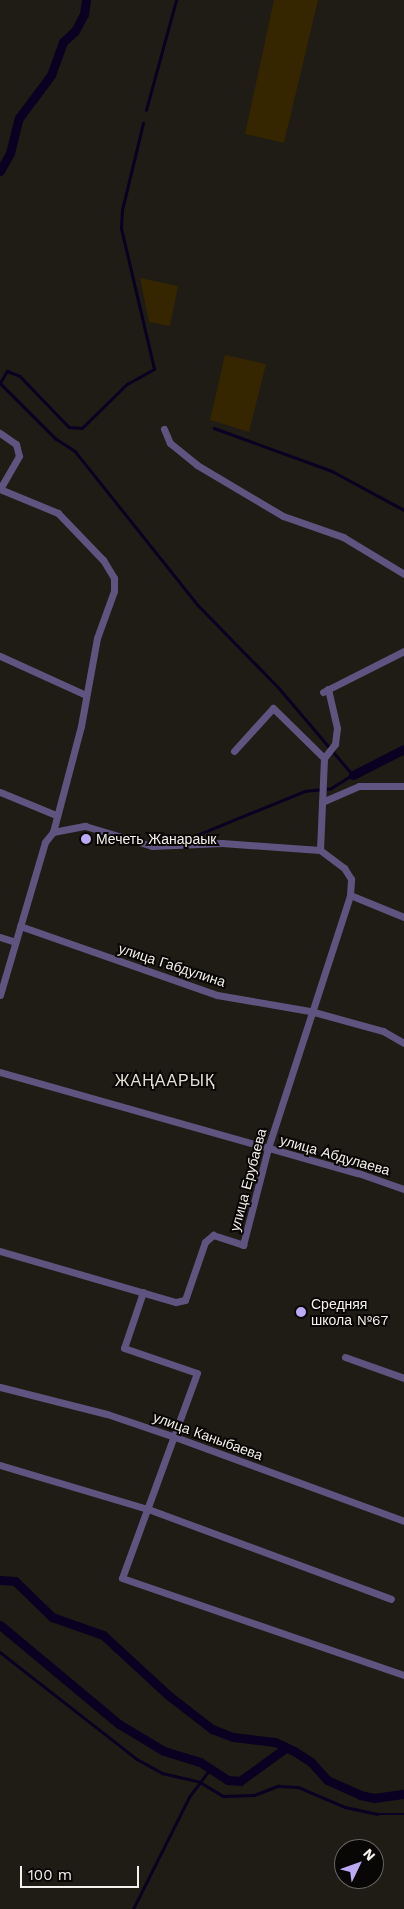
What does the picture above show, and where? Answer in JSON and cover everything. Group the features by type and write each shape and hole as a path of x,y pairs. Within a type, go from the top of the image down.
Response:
{"street":[{"path":"164,429 170,443 206,470 283,516 343,537 404,574"},
{"path":"0,433 16,444 20,456 1,490 58,513 103,560 114,578 114,591 97,638 81,726 53,832 45,842 0,994"},
{"path":"53,832 85,826 152,846 222,843 320,850 324,758 335,744 337,728 325,690 404,651"},
{"path":"0,656 86,694"},
{"path":"234,751 274,708 324,758"},
{"path":"322,802 359,786 404,786"},
{"path":"0,792 56,815"},
{"name":"улица Ерубаева","path":"0,1251 176,1302 185,1300 205,1242 214,1236 244,1245 268,1148 310,1011 350,895 351,878 344,868 320,850"},
{"path":"350,895 404,917"},
{"name":"улица Габдулина","path":"20,926 217,995 310,1011 384,1031 404,1044"},
{"path":"0,937 16,942"},
{"name":"улица Абдулаева","path":"0,1072 404,1188"},
{"path":"143,1292 124,1348 197,1374 122,1578 404,1675"},
{"path":"345,1357 404,1378"},
{"name":"улица Каныбаева","path":"0,1387 107,1414 404,1521"},
{"path":"0,1465 148,1509 392,1599"}],"shaded area":[{"path":"274,0 318,0 284,143 245,134"},
{"path":"140,278 178,286 170,326 149,322"},
{"path":"225,355 266,364 249,432 210,420"}],"waterway":[{"path":"0,171 10,153 19,118 51,75 63,42 75,31 84,14 86,0"},
{"path":"146,110 176,0"},
{"path":"0,383 7,371 20,376 69,427 82,428 127,384 154,369 121,228 122,210 143,123"},
{"path":"0,383 55,438 75,451 198,605 279,688 353,775 331,789 306,791 191,838"},
{"path":"214,428 332,471 404,510"},
{"path":"353,775 404,749"},
{"path":"0,1580 15,1581 52,1617 103,1635 168,1695 212,1729 233,1737 275,1742 311,1762 327,1780 360,1795 374,1798 404,1794"},
{"path":"0,1625 119,1724 164,1751 200,1762 228,1780 240,1781 284,1749"},
{"path":"0,1652 137,1759 162,1773 200,1782 223,1796 254,1795 278,1786 298,1787 345,1807 377,1814 404,1814"},
{"path":"133,1909 189,1797 211,1768"}],"place":[{"name":"Мечеть Жанараык","path":"86,839"},
{"name":"Средняя школа №67","path":"301,1312"}],"district":[{"name":"ЖАҢААРЫҚ","path":"165,1081"}]}
